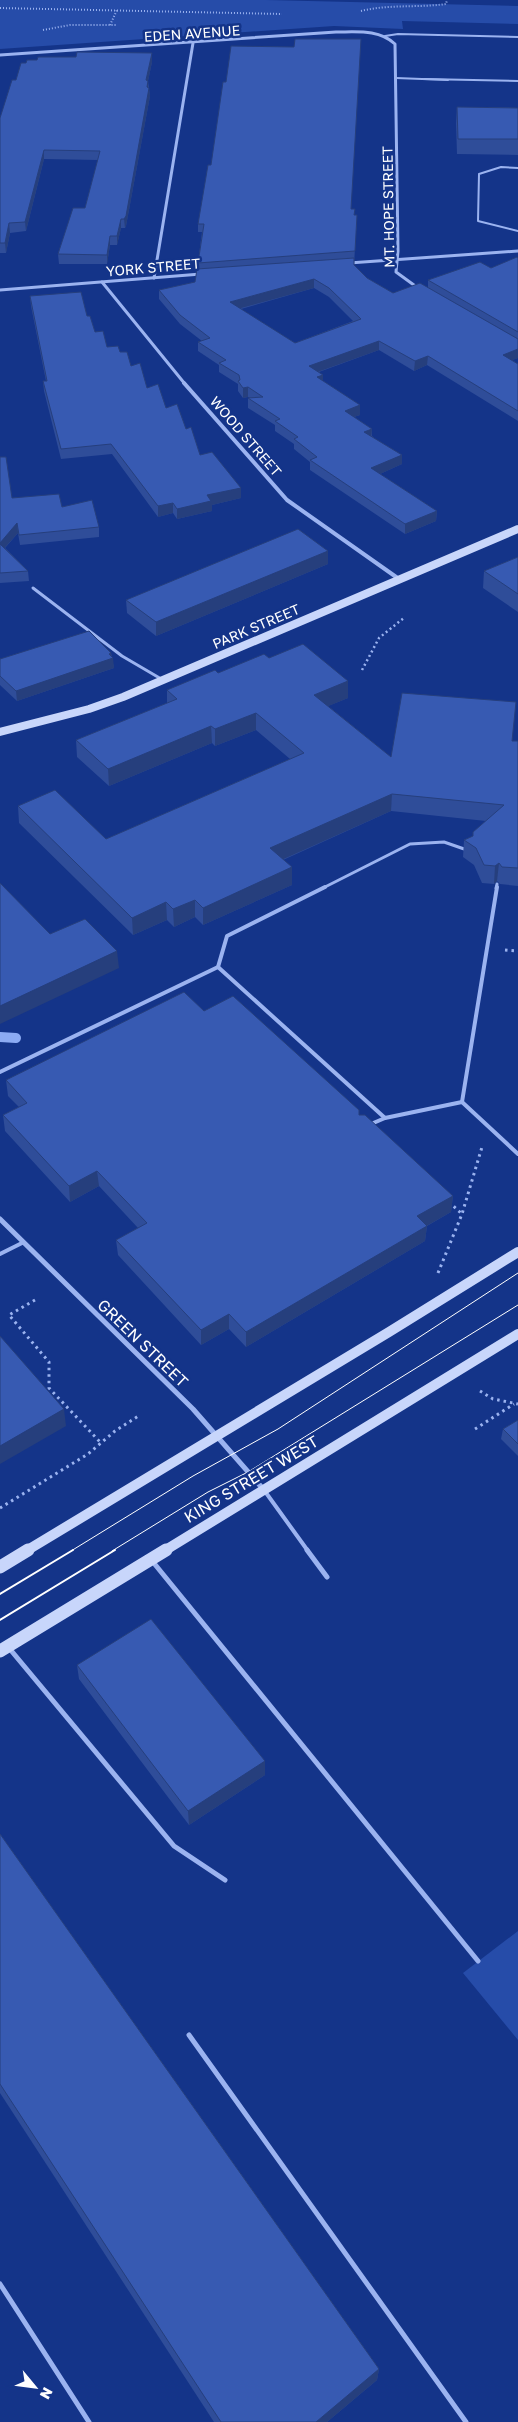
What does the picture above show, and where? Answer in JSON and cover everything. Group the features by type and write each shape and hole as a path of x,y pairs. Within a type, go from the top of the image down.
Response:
{"main road":[{"name":"PARK STREET","path":"0,732 89,709 163,680 518,529"},
{"path":"0,1567 102,1502 402,1326 518,1252"},
{"name":"KING STREET WEST","path":"4,1649 518,1334"}],"street":[{"name":"EDEN AVENUE","path":"0,55 336,32 378,33 385,36"},
{"name":"MT. HOPE STREET","path":"385,36 395,44 398,259 396,272 419,289"},
{"path":"154,278 193,43"},
{"path":"348,263 518,251"},
{"name":"YORK STREET","path":"0,290 203,274"},
{"name":"WOOD STREET","path":"102,282 165,361 287,500 399,579"},
{"name":"GREEN STREET","path":"0,1219 22,1243 193,1409 264,1490"}],"lane":[{"path":"385,36 398,34 518,38"},
{"path":"396,78 518,81"},
{"path":"518,168 501,167 479,174 478,221 517,232 518,236"},
{"path":"34,588 122,656 163,680"},
{"path":"0,1072 218,967 227,936 410,844 444,842 469,851"},
{"path":"462,1102 497,884"},
{"path":"218,967 385,1118"},
{"path":"361,1128 385,1118 462,1102"},
{"path":"462,1102 518,1154"},
{"path":"0,1254 22,1243"},
{"path":"264,1490 327,1577"},
{"path":"150,1558 478,1961"},
{"path":"4,1649 174,1846 225,1880"},
{"path":"189,2035 466,2422"},
{"path":"0,2284 89,2422"}],"path":[{"path":"359,12 372,8 435,6 446,4 447,0"},
{"path":"0,8 289,14"},
{"path":"110,25 117,10"},
{"path":"362,670 379,638 405,616"},
{"path":"505,950 518,951"},
{"path":"438,1273 462,1214 482,1146"},
{"path":"448,1201 462,1214"},
{"path":"34,1300 9,1315 49,1362 49,1388 101,1443"},
{"path":"480,1391 493,1399 516,1404"},
{"path":"475,1429 516,1404"},
{"path":"0,1508 88,1454 115,1431 140,1415"}],"shaded area":[{"path":"0,0 266,0 518,6 518,24 402,21 403,29 334,26 0,49"},
{"path":"518,1931 518,2040 463,1973"}],"building":[{"path":"295,39 361,39 351,209 355,209 354,215 357,215 355,251 198,263 204,224 198,224 208,165 211,165 223,82 226,82 231,46 294,47"},
{"path":"77,52 152,53 146,80 148,81 147,87 149,88 126,216 124,219 121,219 117,236 110,236 107,255 58,254 73,208 85,208 100,151 44,150 25,222 9,223 5,243 0,243 0,118 12,80 16,80 21,63 26,63 27,60 37,60 38,57 76,57"},
{"path":"457,107 518,108 518,139 458,139"},
{"path":"517,257 518,332 428,280 480,262 491,268"},
{"path":"354,258 354,265 367,278 393,293 420,283 518,339 518,349 503,355 518,364 518,411 428,356 415,361 379,341 309,366 323,375 317,377 360,405 345,411 372,429 364,432 402,455 371,468 437,511 405,524 310,460 317,457 294,439 298,437 275,421 280,419 248,398 263,397 248,387 243,388 238,381 240,380 239,375 219,363 226,360 198,342 210,338 180,315 159,290 195,282 197,269","holes":["314,279 329,288 361,319 295,343 230,302"]},
{"path":"81,292 87,316 90,316 95,332 103,331 107,347 118,346 120,352 127,352 131,366 140,363 147,388 158,384 166,408 177,404 186,429 191,427 200,455 212,452 241,488 207,495 211,501 177,509 173,503 158,506 111,444 61,449 43,381 47,381 30,296"},
{"path":"0,457 6,457 12,498 59,494 62,507 92,500 99,527 19,535 17,523 0,543"},
{"path":"298,529 328,551 156,622 126,600"},
{"path":"0,544 28,571 0,573"},
{"path":"518,557 518,594 484,571"},
{"path":"89,631 111,653 109,654 113,658 16,691 0,676 0,659"},
{"path":"303,644 348,681 314,695 391,757 402,693 516,702 512,741 518,741 518,868 502,867 499,863 495,866 484,865 476,848 464,840 473,836 473,832 504,805 392,794 270,848 292,867 203,908 195,900 173,909 166,902 132,918 18,806 55,790 106,839 304,753 256,713 215,729 211,726 108,769 76,740 177,699 167,690 215,670 218,673 264,654 269,658"},
{"path":"0,883 50,934 85,919 117,951 0,1006"},
{"path":"184,992 204,1011 233,996 359,1110 359,1115 365,1115 453,1196 417,1216 427,1226 246,1332 229,1314 201,1330 116,1240 147,1223 97,1171 69,1186 3,1115 27,1103 6,1080"},
{"path":"0,1336 64,1409 0,1446"},
{"path":"518,1420 518,1444 503,1429"},
{"path":"151,1619 265,1761 188,1811 77,1665"},
{"path":"0,1834 379,2369 316,2422 221,2422 0,2084"}],"waterway":[{"path":"0,1037 16,1038"}],"tram line":[{"path":"71,1551 193,1476 278,1429 518,1273"},
{"path":"112,1551 208,1492 248,1472 518,1305"},
{"path":"0,1594 73,1550"},
{"path":"0,1620 115,1550"}]}
